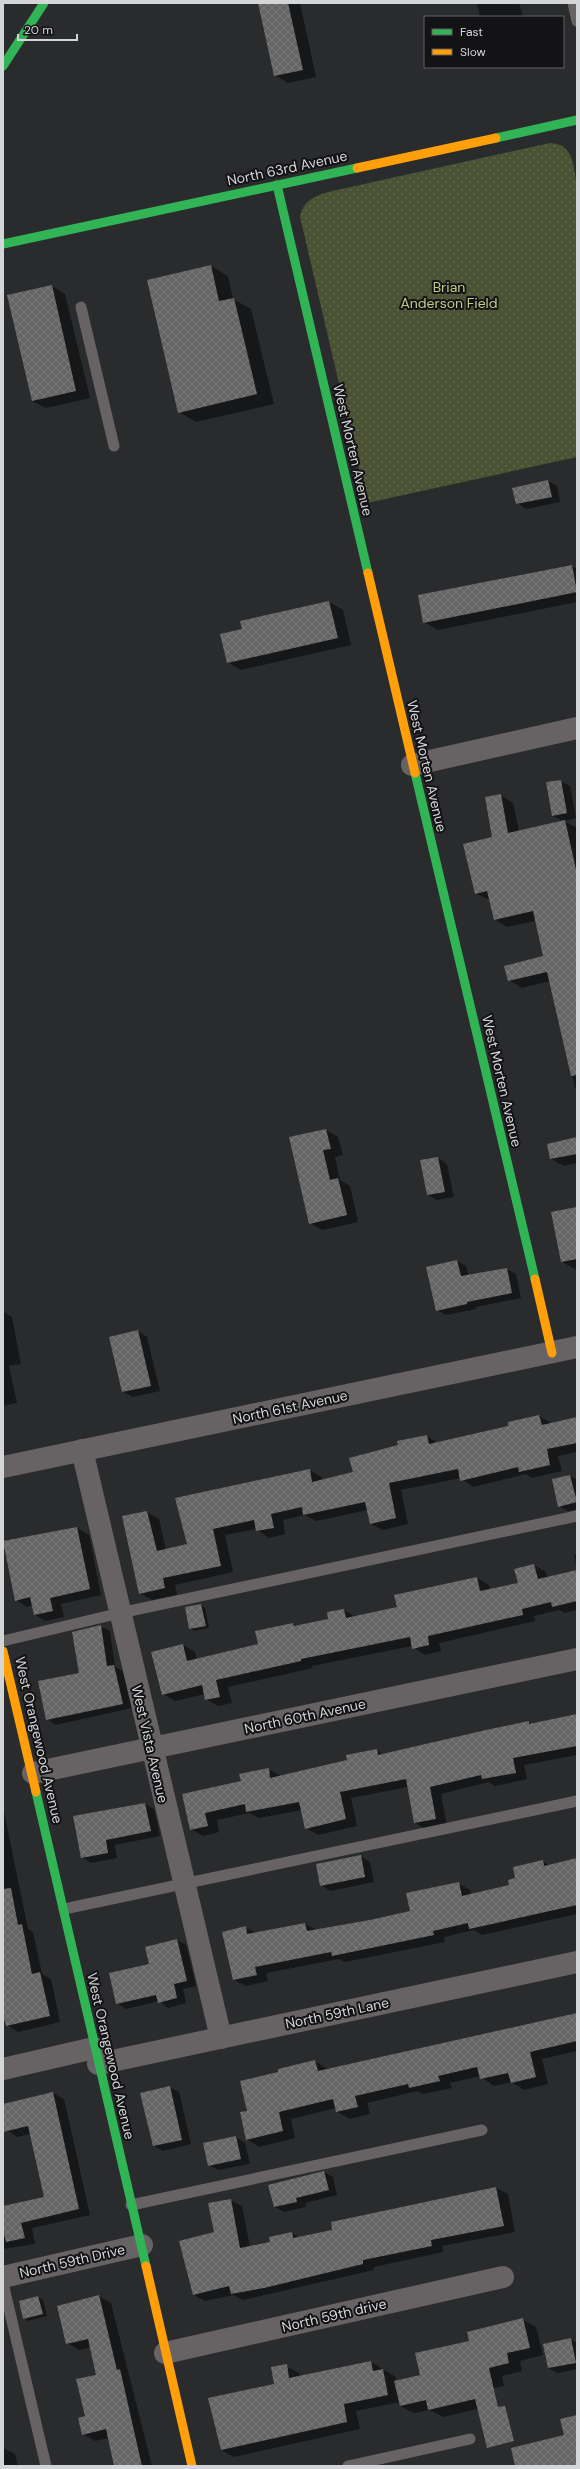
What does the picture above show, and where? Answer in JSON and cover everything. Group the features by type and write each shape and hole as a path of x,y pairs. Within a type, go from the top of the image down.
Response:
{"main road":[{"path":"3,66 44,3"},
{"name":"North 63rd Avenue","path":"3,244 577,121"},
{"name":"West Morten Avenue","path":"277,185 412,765 552,1352"},
{"name":"West Orangewood Avenue","path":"3,1651 33,1772 96,2056 131,2205 142,2245 165,2353 192,2466"}],"street":[{"path":"412,765 577,728"},
{"name":"North 61st Avenue","path":"3,1467 577,1347"},
{"name":"West Vista Avenue","path":"82,1450 220,2038"},
{"name":"North 60th Avenue","path":"33,1772 151,1749 577,1659"},
{"name":"North 59th Lane","path":"3,2069 220,2038 577,1962"},
{"name":"North 59th Drive","path":"3,2277 142,2245"},
{"name":"North 59th drive","path":"165,2353 502,2277"}],"lane":[{"path":"573,3 577,21"},
{"path":"81,308 114,446"},
{"path":"3,1640 120,1613 577,1516"},
{"path":"64,1909 577,1801"},
{"path":"131,2205 482,2130"},
{"path":"3,2283 46,2466"},
{"path":"348,2466 470,2439"}],"green space":[{"name":"Brian Anderson Field","path":"550,143 558,144 564,147 568,152 573,164 577,185 577,457 367,503 300,217 301,212 306,203 310,200 328,192"}],"building":[{"path":"258,3 288,3 303,70 274,76"},
{"path":"211,265 219,301 234,298 257,394 178,413 147,280"},
{"path":"52,285 76,391 32,401 7,295"},
{"path":"548,480 552,497 516,504 512,488"},
{"path":"572,565 577,592 423,623 418,595"},
{"path":"329,601 338,638 227,663 220,634 242,629 240,621"},
{"path":"561,780 567,813 552,816 546,782"},
{"path":"501,794 508,833 565,820 577,874 577,1075 571,1076 547,972 508,981 504,966 543,956 533,911 494,920 487,891 475,894 463,844 492,837 485,797"},
{"path":"326,1129 331,1149 323,1150 330,1180 338,1178 347,1215 309,1224 289,1137"},
{"path":"577,1137 577,1154 550,1159 547,1144"},
{"path":"438,1157 445,1192 427,1195 420,1160"},
{"path":"577,1207 577,1259 561,1262 551,1212"},
{"path":"457,1260 461,1276 507,1268 512,1293 467,1302 467,1304 436,1311 426,1267"},
{"path":"138,1330 151,1386 122,1392 109,1337"},
{"path":"539,1415 542,1425 577,1417 577,1443 547,1449 550,1465 519,1472 518,1467 460,1481 458,1469 389,1483 396,1518 370,1524 365,1502 303,1515 302,1507 271,1514 274,1528 256,1531 254,1520 213,1529 221,1566 163,1578 165,1588 139,1594 122,1516 147,1511 157,1551 187,1544 175,1498 310,1469 312,1482 353,1472 349,1458 398,1445 397,1441 427,1435 429,1444 508,1426 508,1422"},
{"path":"570,1475 577,1502 558,1507 552,1479"},
{"path":"77,1527 90,1589 50,1598 53,1611 34,1615 30,1597 15,1601 3,1541"},
{"path":"534,1564 538,1579 577,1570 577,1601 552,1607 551,1602 522,1609 523,1615 428,1636 429,1645 412,1649 410,1637 301,1659 301,1661 216,1680 220,1697 205,1700 202,1685 162,1695 151,1652 183,1644 187,1661 258,1644 255,1631 293,1623 294,1626 328,1619 327,1612 344,1609 346,1618 397,1607 394,1595 477,1577 480,1591 518,1583 514,1569"},
{"path":"201,1604 206,1626 189,1629 185,1607"},
{"path":"101,1625 107,1666 114,1665 123,1704 46,1720 38,1681 79,1673 72,1632"},
{"path":"577,1714 577,1746 513,1758 516,1773 482,1779 481,1775 430,1787 436,1819 414,1823 406,1779 340,1792 346,1819 305,1829 299,1802 246,1812 245,1804 205,1813 208,1826 190,1830 182,1794 241,1781 239,1774 269,1768 270,1778 347,1760 346,1755 377,1749 378,1755 529,1721 529,1724"},
{"path":"145,1803 151,1831 106,1840 108,1853 81,1858 73,1816"},
{"path":"361,1855 365,1877 320,1886 316,1864"},
{"path":"577,1858 577,1905 469,1929 468,1923 433,1931 434,1935 332,1956 331,1952 255,1967 257,1975 233,1980 222,1932 246,1926 247,1934 305,1923 307,1931 370,1920 410,1911 406,1893 459,1882 462,1896 509,1885 508,1880 515,1878 513,1867 543,1860 544,1866"},
{"path":"11,1888 18,1925 22,1924 32,1974 40,1972 50,2016 6,2026 3,2014 3,1889"},
{"path":"177,1939 187,1981 174,1984 177,1998 158,2003 156,1995 116,2004 109,1973 149,1964 145,1947"},
{"path":"577,2013 577,2041 530,2052 536,2077 511,2083 508,2073 480,2079 477,2067 438,2076 440,2081 409,2088 408,2084 355,2096 358,2107 336,2112 333,2099 279,2112 283,2131 246,2140 240,2112 247,2111 240,2081 278,2072 278,2069 315,2060 318,2071"},
{"path":"170,2086 182,2140 153,2146 140,2093"},
{"path":"53,2092 79,2209 21,2223 25,2238 6,2242 3,2230 3,2206 44,2197 28,2126 3,2132 3,2104"},
{"path":"236,2136 241,2159 208,2166 203,2143"},
{"path":"324,2171 329,2190 296,2198 297,2202 274,2207 268,2185"},
{"path":"496,2187 504,2226 431,2240 432,2246 363,2260 363,2264 264,2288 231,2294 229,2286 193,2295 179,2241 214,2232 208,2203 231,2199 240,2248 270,2242 269,2237 292,2232 293,2238 332,2230 331,2222"},
{"path":"99,2295 117,2370 120,2369 142,2466 114,2466 106,2429 82,2435 78,2418 85,2416 76,2379 96,2375 88,2339 66,2344 57,2306"},
{"path":"38,2296 43,2314 23,2319 19,2301"},
{"path":"523,2318 530,2348 507,2353 509,2363 489,2368 498,2407 505,2406 514,2441 487,2448 475,2399 428,2410 426,2400 400,2406 394,2381 420,2375 415,2353 469,2341 467,2332"},
{"path":"571,2338 576,2363 548,2368 543,2344"},
{"path":"371,2361 373,2371 383,2369 388,2395 344,2404 347,2422 221,2450 208,2398 274,2384 271,2367 287,2364 289,2378"},
{"path":"577,2415 577,2466 515,2466 511,2448 564,2435 560,2419"}],"traffic: fast":[{"path":"3,66 44,3"},
{"path":"496,138 577,120"},
{"path":"3,244 357,168"},
{"path":"277,185 368,573"},
{"path":"415,773 535,1279"},
{"path":"36,1792 146,2266"}],"traffic: slow":[{"path":"357,168 496,138"},
{"path":"368,573 415,773"},
{"path":"535,1279 552,1353"},
{"path":"3,1651 36,1792"},
{"path":"146,2266 192,2466"}]}
